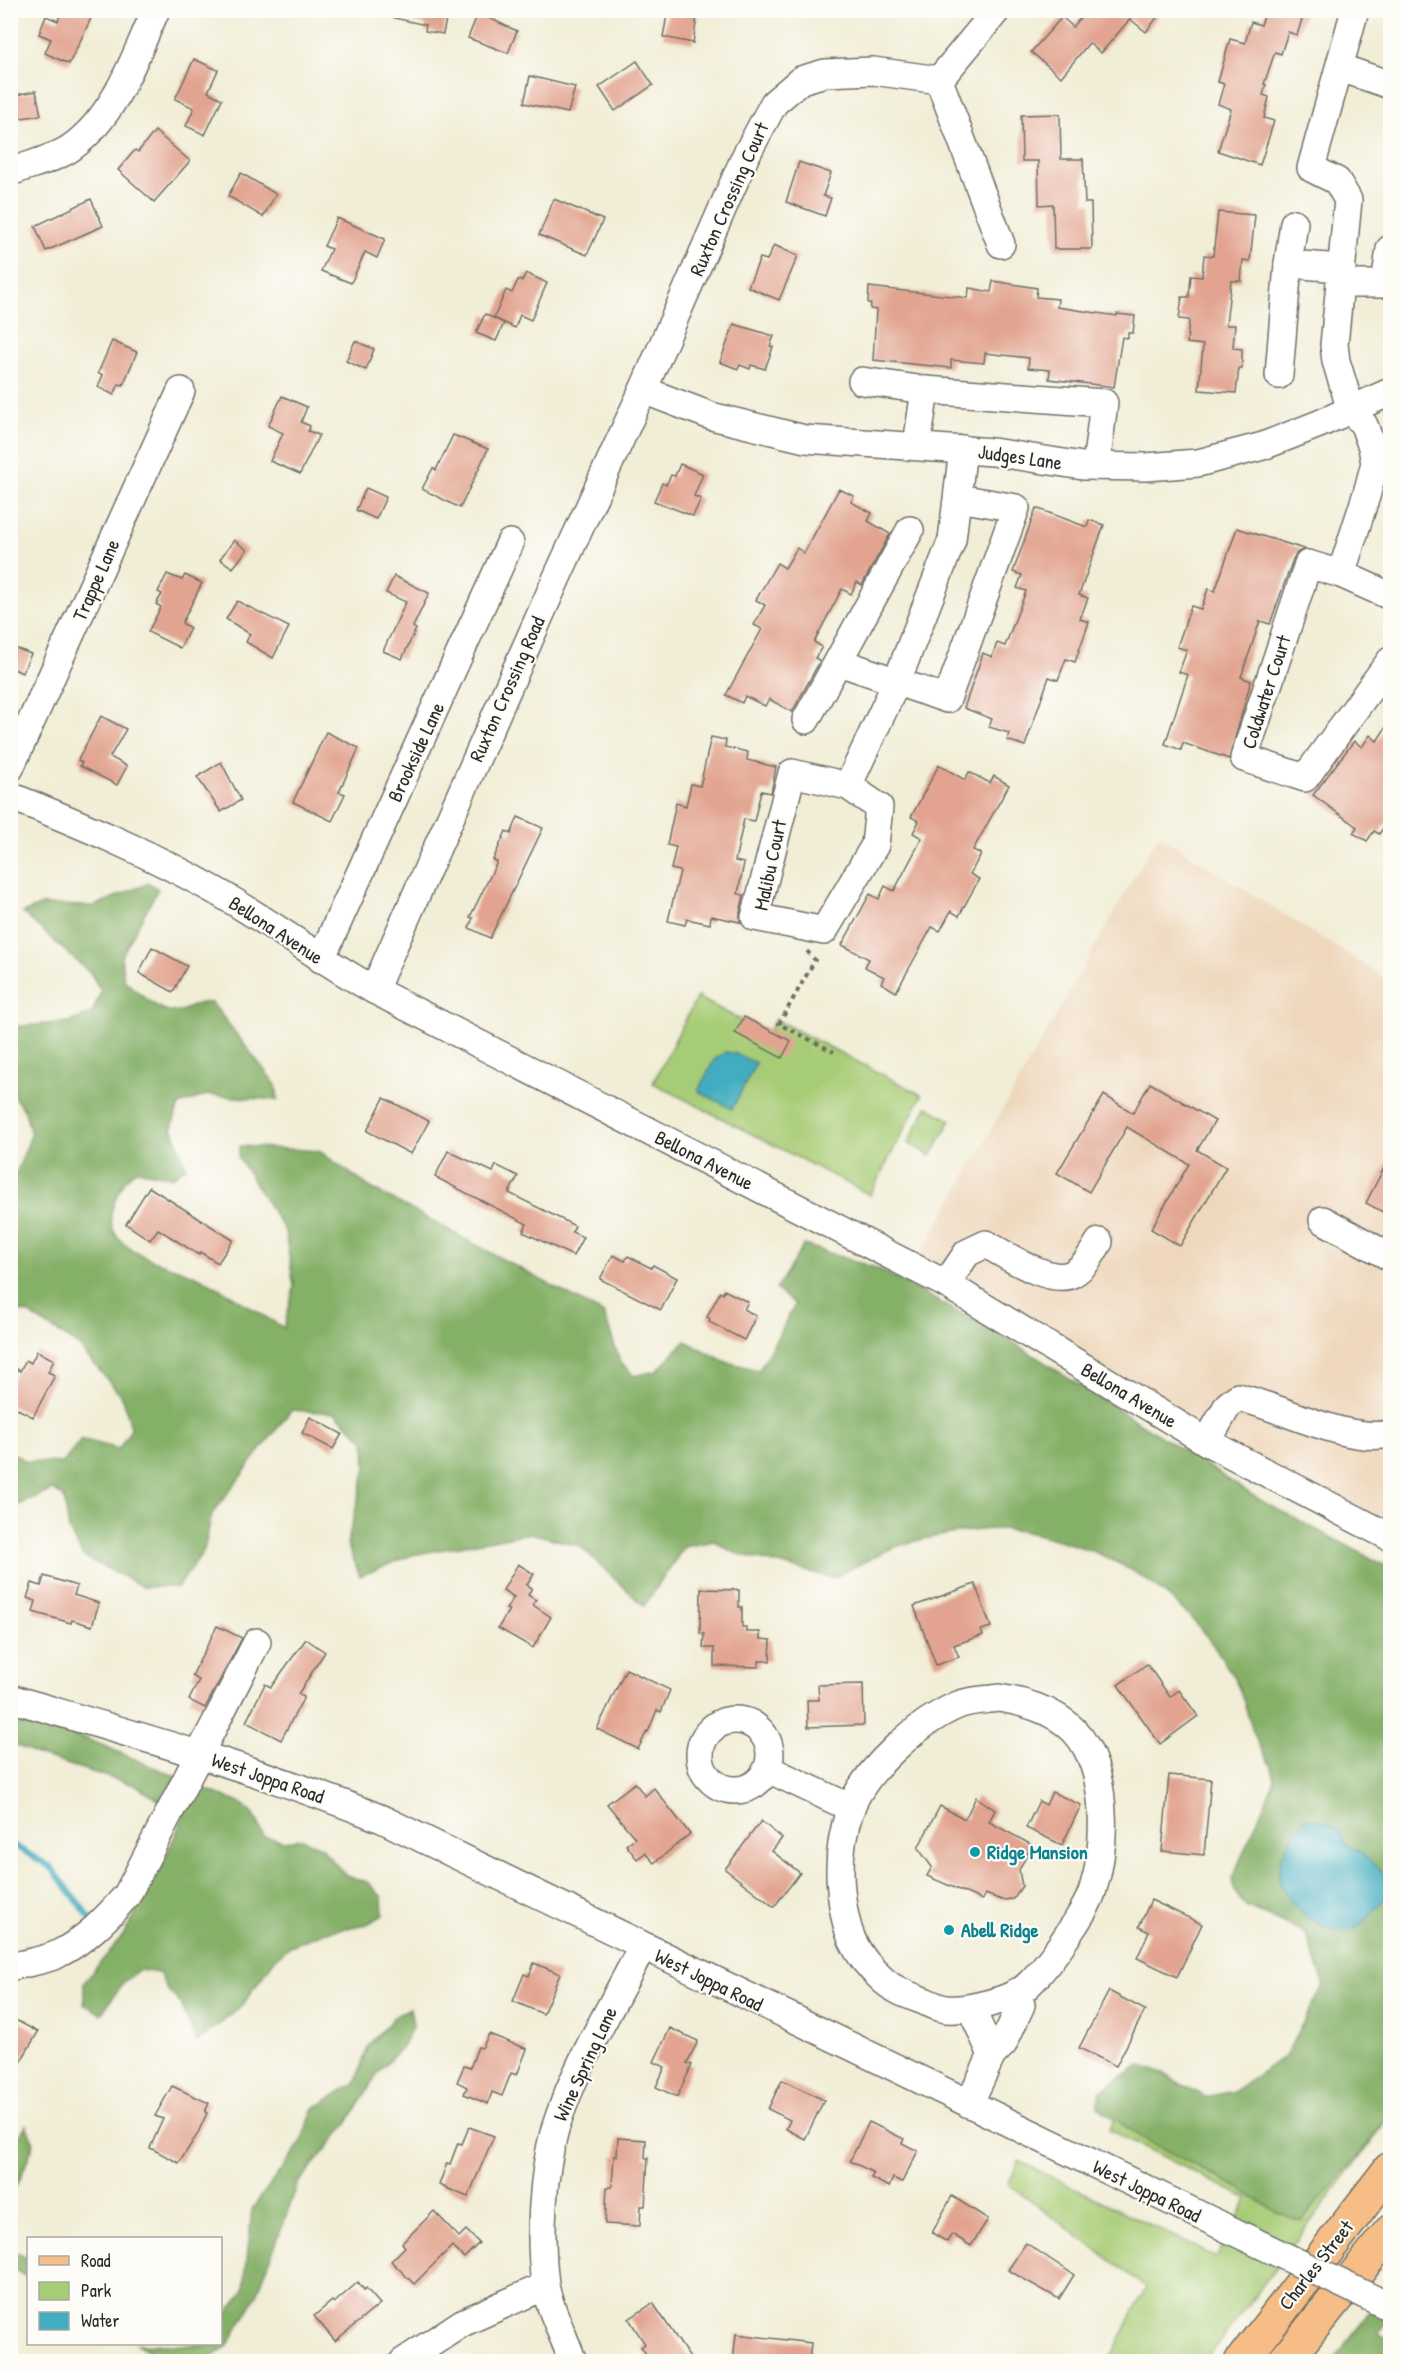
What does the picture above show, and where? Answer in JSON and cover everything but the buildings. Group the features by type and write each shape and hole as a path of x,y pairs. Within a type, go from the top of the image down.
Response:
{"main road":[{"name":"Charles Street","path":"1241,2361 1390,2169"},
{"name":"Charles Street","path":"1284,2361 1390,2232"}],"street":[{"path":"10,171 71,148 97,123 116,97 156,10"},
{"path":"997,10 939,80 1001,244"},
{"path":"1341,574 1375,463 1364,425 1351,410 1336,362 1334,345 1348,200 1337,181 1311,168 1341,69 1355,10"},
{"path":"1341,69 1390,85"},
{"name":"Ruxton Crossing Court","path":"644,390 745,157 774,103 801,80 825,73 873,71 939,80"},
{"path":"1279,375 1288,264 1294,223"},
{"path":"1288,264 1385,284 1390,249"},
{"path":"862,381 925,390 1104,403 1096,466"},
{"name":"Judges Lane","path":"644,390 711,416 805,439 963,449 1096,466 1146,467 1198,464 1263,446 1390,392"},
{"name":"Ruxton Crossing Road","path":"374,990 554,585 644,390"},
{"path":"917,446 925,390"},
{"name":"Trappe Lane","path":"10,768 181,391"},
{"path":"848,786 897,681 952,540 959,498 963,449"},
{"path":"839,662 947,699 1016,508 959,498"},
{"path":"806,720 910,530"},
{"name":"Brookside Lane","path":"321,959 510,543"},
{"name":"Coldwater Court","path":"1390,596 1341,574 1308,564 1244,758 1305,778 1390,661"},
{"name":"Malibu Court","path":"792,773 848,786 879,807 875,845 824,931 755,917 792,773"},
{"name":"Bellona Avenue","path":"10,796 121,842 172,867 216,891 321,959 374,990 946,1284 1207,1442 1390,1538"},
{"path":"1323,1220 1390,1257"},
{"path":"946,1284 967,1253 986,1244 1047,1275 1071,1275 1089,1259 1099,1242"},
{"path":"1207,1442 1227,1405 1238,1397 1264,1403 1332,1428 1374,1437 1390,1434"},
{"path":"10,1967 54,1956 80,1941 104,1921 126,1895 256,1642"},
{"name":"West Joppa Road","path":"10,1698 198,1754 382,1819 642,1947 1390,2307"},
{"path":"999,1698 1028,1702 1055,1716 1073,1730 1086,1746 1104,1814 1093,1890 1078,1919 1052,1959 1026,1987 1017,1992 971,2008 944,2009 910,1996 886,1983 859,1955 843,1918 838,1865 840,1848 851,1808 873,1772 905,1738 959,1704 999,1698"},
{"path":"768,1769 851,1808"},
{"name":"Wine Spring Lane","path":"573,2361 545,2286 542,2238 548,2157 577,2073 642,1947"},
{"path":"969,2104 992,2055 1003,2044 1022,2005 1017,1992"},
{"path":"971,2008 992,2055"},
{"path":"404,2361 462,2324 545,2286"}],"path":[{"path":"811,966 779,1024 834,1052"}],"shaded area":[{"path":"1158,835 1390,981 1390,1535 916,1263"}],"green space":[{"path":"149,883 158,889 121,957 124,980 150,1002 173,1012 198,1004 212,1003 276,1085 278,1100 207,1095 179,1105 172,1127 186,1167 172,1177 137,1170 123,1184 114,1203 111,1220 115,1233 138,1253 200,1278 284,1328 294,1287 285,1231 238,1157 240,1146 319,1151 371,1188 604,1314 620,1361 634,1376 657,1371 685,1341 726,1362 759,1370 795,1305 776,1289 804,1245 876,1268 1003,1336 1265,1503 1390,1568 1390,2114 1360,2154 1301,2221 1278,2213 1237,2187 1142,2138 1098,2107 1100,2091 1139,2065 1163,2074 1205,2097 1234,2091 1285,2056 1324,1984 1306,1933 1246,1906 1238,1897 1234,1887 1232,1879 1275,1779 1254,1734 1238,1686 1223,1660 1188,1614 1144,1578 1120,1564 1065,1542 1018,1531 991,1529 946,1535 901,1545 833,1578 735,1553 714,1541 684,1547 644,1606 580,1546 530,1533 412,1555 360,1576 347,1544 366,1468 365,1441 335,1413 291,1410 212,1514 204,1550 178,1587 143,1587 83,1556 69,1530 64,1497 53,1490 11,1508 11,1452 25,1461 63,1463 81,1439 119,1449 131,1428 123,1398 77,1344 28,1313 11,1310 10,1181 18,1169 31,1135 25,1111 11,1093 11,1027 70,1022 92,1013 101,991 91,974 23,913 42,905 94,906"},
{"path":"697,997 767,1034 775,1019 922,1095 870,1195 653,1083"},
{"path":"927,1107 951,1120 931,1156 908,1143"},
{"path":"11,1721 80,1736 244,1805 257,1820 264,1837 284,1841 302,1839 321,1847 346,1876 367,1882 382,1897 383,1915 367,1924 326,1932 290,1946 275,1959 241,2007 197,2042 181,2004 168,1990 159,1973 140,1970 124,1982 101,2014 84,2003 84,1982 122,1937 160,1870 184,1815 134,1785 37,1755 11,1743"},
{"path":"1390,1946 1390,2117 1205,2361 1109,2361 1146,2287 1008,2184 1019,2161 1216,2257 1248,2199 1109,2130 1124,2100 1279,2139"},
{"path":"410,2008 413,2026 403,2045 377,2074 347,2124 298,2183 257,2295 228,2345 207,2361 167,2362 139,2345 222,2345 222,2321 244,2290 252,2209 300,2144 314,2108 355,2083 368,2047 394,2017"},
{"path":"26,2125 34,2143 20,2179 11,2194 11,2151"},
{"path":"11,2249 27,2258 27,2277 11,2267"},
{"path":"1390,2287 1390,2316 1378,2333 1390,2340 1390,2361 1331,2362"}],"water":[{"path":"725,1052 756,1063 732,1109 698,1091 714,1060"},
{"path":"1306,1818 1319,1819 1339,1830 1345,1843 1359,1851 1390,1879 1390,1891 1359,1926 1348,1930 1335,1930 1322,1926 1298,1909 1282,1887 1279,1876 1281,1861 1296,1830"}],"waterway":[{"path":"10,1843 51,1867 91,1919"}],"place":[{"name":"Ridge Mansion","path":"975,1852"},
{"name":"Abell Ridge","path":"949,1930"}]}
